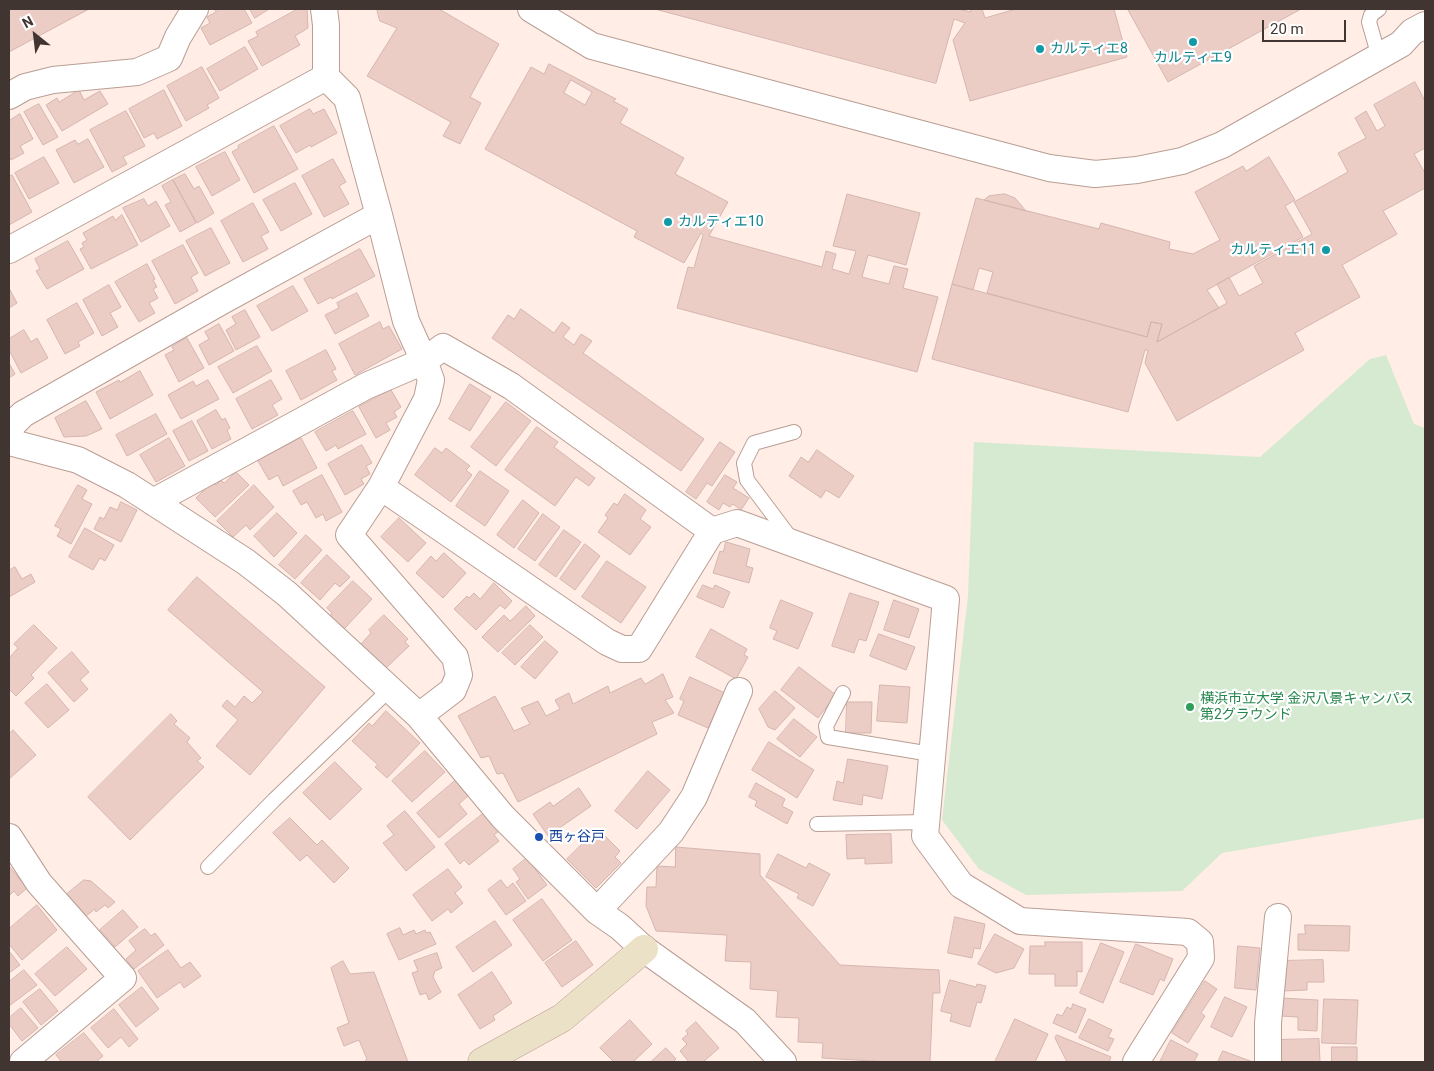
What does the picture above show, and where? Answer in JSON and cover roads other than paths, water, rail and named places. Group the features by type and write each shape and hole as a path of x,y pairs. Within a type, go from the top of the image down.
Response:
{"street":[{"path":"9,96 25,87 53,80 137,72 169,58 178,37 195,9"},
{"path":"324,9 326,25 326,77 347,98 406,321 431,380 426,399 381,486 349,536 455,657 459,674 453,690 419,716"},
{"path":"542,12 592,46 1049,168 1095,174 1137,170 1182,161 1222,145 1401,44 1412,32 1425,25"},
{"path":"9,250 326,77"},
{"path":"9,434 13,424 24,414 379,215"},
{"path":"153,502 366,386 424,361 443,347 511,386 712,531"},
{"path":"9,442 78,460 127,485 246,562 287,594 419,716 503,817 598,911 620,927 644,949 745,1021 783,1062"},
{"path":"381,486 607,642 622,649 639,649 712,531 736,523 946,599 925,836 961,885 1020,921 1188,932 1200,942 1201,958 1136,1062"},
{"path":"598,911 671,832 694,797 739,691"},
{"path":"9,837 39,882 123,978 23,1062"},
{"path":"1268,1062 1268,1023 1278,917"},
{"path":"482,1062 562,1018 644,949"},
{"path":"9,1052 18,1062"}],"lane":[{"path":"1379,9 1371,15 1369,22 1379,57"},
{"path":"794,432 754,443 744,463 746,480 796,544"},
{"path":"208,867 274,800 390,689"},
{"path":"843,693 826,726 828,737 932,754"},
{"path":"817,824 926,822"}],"place":[{"name":"カルティエ9","path":"1193,42"},
{"name":"カルティエ8","path":"1040,49"},
{"name":"カルティエ10","path":"668,222"},
{"name":"カルティエ11","path":"1326,250"},
{"name":"横浜市立大学 金沢八景キャンパス 第2グラウンド","path":"1190,707"},
{"name":"西ヶ谷戸","path":"539,837"}]}
